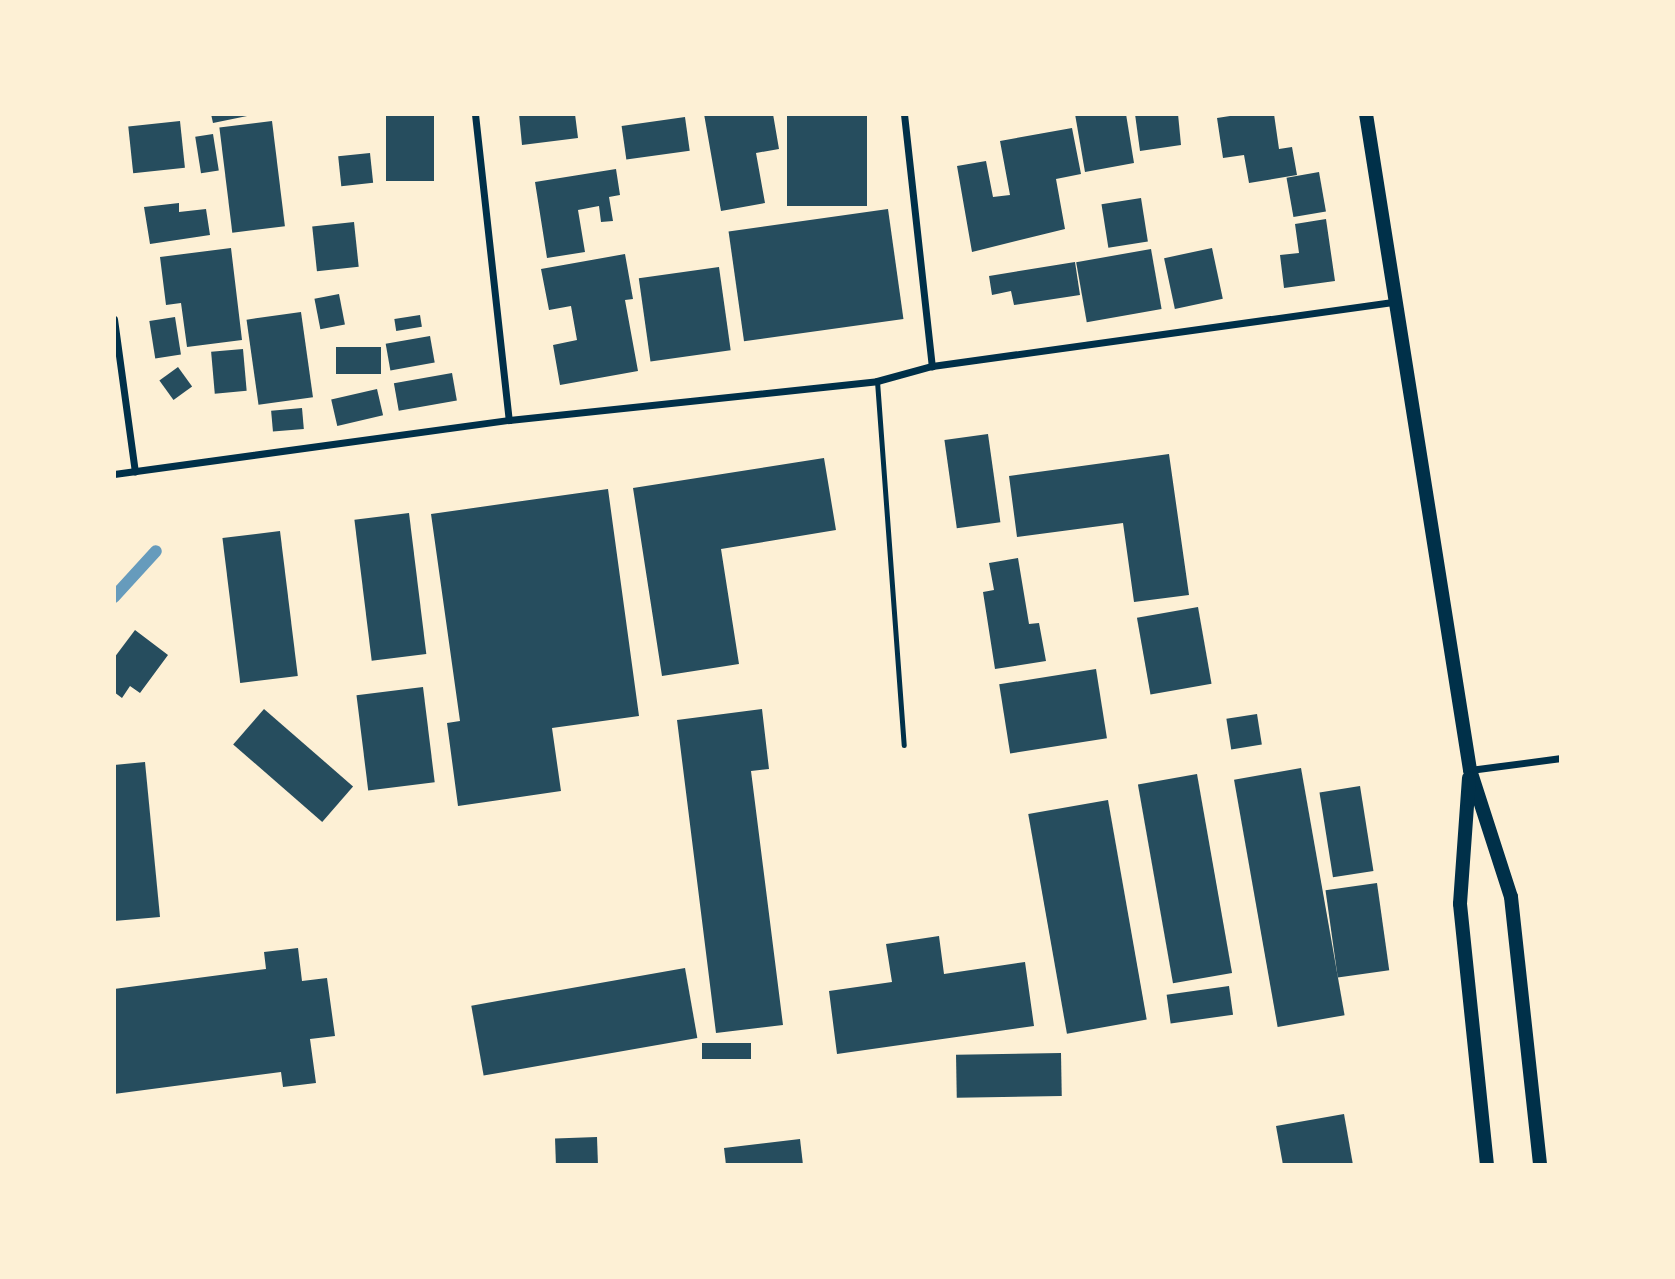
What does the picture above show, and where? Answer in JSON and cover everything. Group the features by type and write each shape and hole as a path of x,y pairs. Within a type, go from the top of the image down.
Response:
{"main road":[{"path":"1367,114 1395,302 1447,591 1470,770 1511,897 1540,1165"},
{"path":"1470,770 1460,904 1487,1165"}],"street":[{"path":"475,114 509,420"},
{"path":"904,114 932,366"},
{"path":"114,474 509,420 877,381 932,366 1395,302"},
{"path":"114,319 135,472"},
{"path":"1470,770 1561,758"}],"lane":[{"path":"877,381 904,745"}],"building":[{"path":"211,114 251,114 252,115 213,123"},
{"path":"386,114 434,114 434,181 386,181"},
{"path":"519,114 575,114 578,138 522,145"},
{"path":"704,114 773,114 779,149 756,153 765,203 721,211"},
{"path":"787,114 867,114 867,206 787,206"},
{"path":"1075,114 1126,114 1134,163 1085,172"},
{"path":"1135,114 1178,114 1181,145 1140,151"},
{"path":"1243,114 1274,114 1279,149 1292,147 1297,175 1249,183 1244,155 1223,158 1217,118"},
{"path":"685,117 690,151 626,160 622,126"},
{"path":"180,121 185,168 133,173 128,126"},
{"path":"272,121 285,226 232,233 219,127"},
{"path":"1072,128 1081,174 1056,179 1065,229 972,252 957,166 986,161 993,197 1010,195 1000,141"},
{"path":"213,134 219,171 201,173 195,137"},
{"path":"370,153 373,183 341,186 338,156"},
{"path":"616,169 620,195 609,197 613,221 601,222 599,206 578,210 585,252 547,258 535,182"},
{"path":"1319,172 1326,211 1293,217 1287,178"},
{"path":"1141,198 1148,241 1108,248 1101,204"},
{"path":"179,203 179,212 206,209 210,235 150,244 144,207"},
{"path":"888,209 903,319 744,341 729,231"},
{"path":"1326,219 1335,281 1284,288 1280,255 1299,253 1295,224"},
{"path":"354,222 359,267 317,271 312,226"},
{"path":"231,248 242,340 187,347 181,303 166,305 160,257"},
{"path":"1212,248 1223,299 1175,309 1164,258"},
{"path":"1151,249 1162,309 1087,322 1076,262"},
{"path":"625,254 633,299 625,300 638,371 560,385 553,345 577,340 571,306 549,310 541,269"},
{"path":"1075,262 1080,295 1014,305 1011,291 992,295 989,276"},
{"path":"719,267 731,350 650,361 639,278"},
{"path":"339,294 345,324 320,329 314,299"},
{"path":"301,312 313,397 259,405 247,320"},
{"path":"420,315 422,327 396,331 394,319"},
{"path":"175,317 181,355 155,359 149,321"},
{"path":"430,336 435,363 390,370 386,344"},
{"path":"336,347 381,347 381,374 336,374"},
{"path":"243,349 247,391 215,394 211,352"},
{"path":"178,367 192,386 173,400 159,381"},
{"path":"452,373 457,401 399,411 394,383"},
{"path":"377,389 383,415 337,426 331,400"},
{"path":"302,408 304,429 273,432 271,411"},
{"path":"988,434 1000,522 957,528 944,440"},
{"path":"1169,454 1189,595 1134,602 1123,523 1017,537 1009,476"},
{"path":"824,458 836,530 721,549 739,664 662,676 633,488"},
{"path":"608,489 639,716 552,728 561,791 458,806 447,723 460,721 431,514"},
{"path":"409,513 426,654 372,661 354,520"},
{"path":"280,531 298,676 240,683 222,538"},
{"path":"1018,558 1029,624 1039,623 1046,661 995,669 983,592 994,590 989,563"},
{"path":"1198,607 1212,684 1150,695 1137,618"},
{"path":"135,630 168,655 140,693 130,686 122,698 114,692 114,658"},
{"path":"1096,669 1107,738 1010,753 999,684"},
{"path":"423,687 435,782 368,790 356,695"},
{"path":"264,709 353,786 322,822 233,744"},
{"path":"762,709 769,769 751,771 783,1025 716,1033 677,720"},
{"path":"1257,714 1262,745 1231,749 1226,719"},
{"path":"145,762 160,917 114,921 114,765"},
{"path":"1301,768 1345,1015 1278,1027 1234,780"},
{"path":"1197,774 1232,973 1173,983 1138,784"},
{"path":"1360,786 1373,871 1333,877 1320,792"},
{"path":"1108,800 1147,1020 1067,1034 1028,814"},
{"path":"1377,883 1389,970 1338,977 1326,890"},
{"path":"939,936 944,974 1025,962 1034,1026 837,1054 829,991 892,982 886,944"},
{"path":"298,948 302,981 327,978 335,1036 310,1039 316,1083 283,1087 281,1072 114,1094 114,989 266,969 264,952"},
{"path":"685,968 697,1038 484,1076 471,1006"},
{"path":"1229,986 1233,1015 1171,1023 1167,995"},
{"path":"702,1043 751,1043 751,1059 702,1059"},
{"path":"1061,1053 1062,1096 957,1098 956,1055"},
{"path":"1344,1114 1353,1165 1283,1165 1276,1126"},
{"path":"597,1137 598,1165 556,1165 555,1138"},
{"path":"800,1139 803,1165 726,1165 724,1148"}],"waterway":[{"path":"114,597 156,551"}]}
